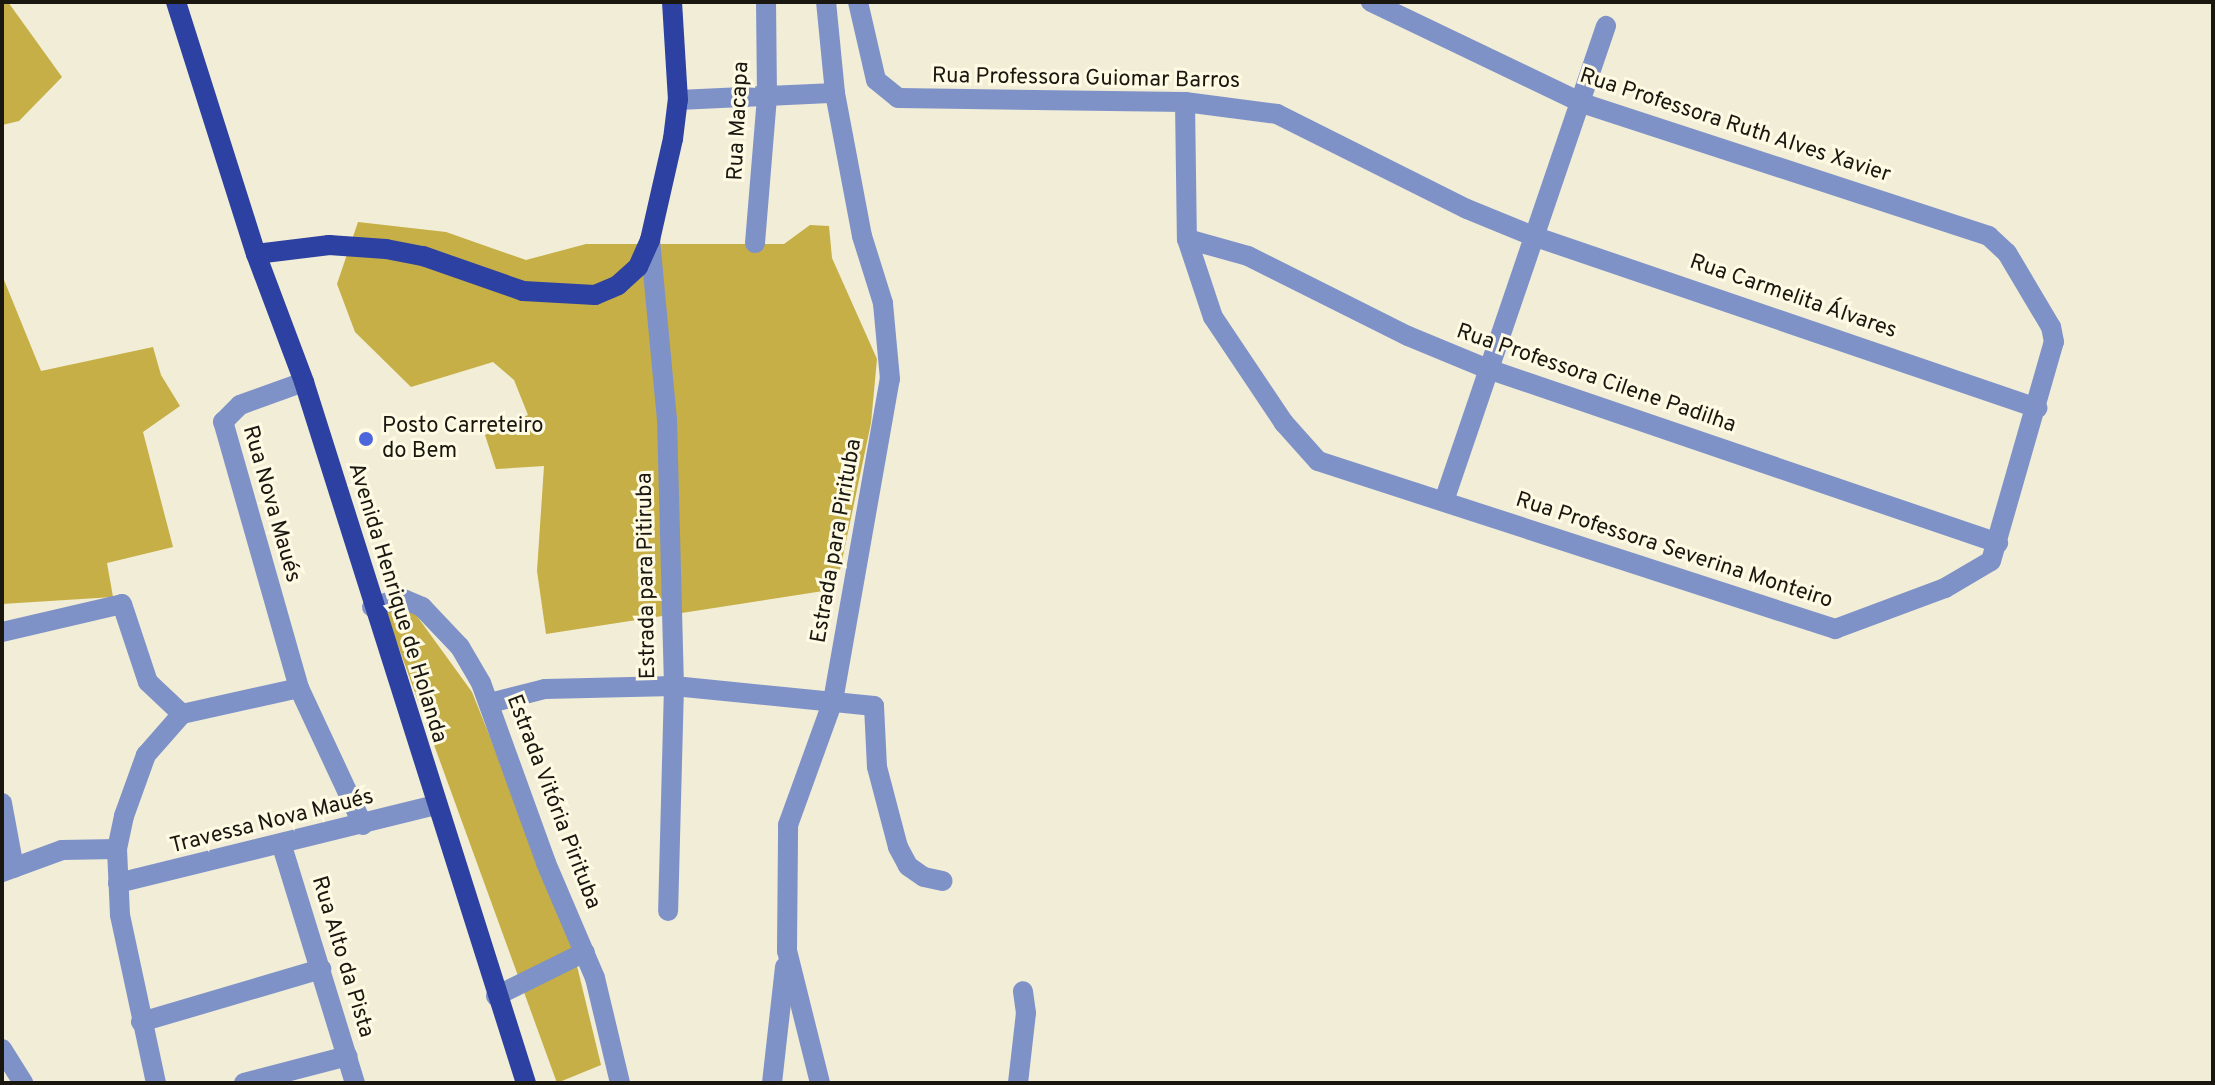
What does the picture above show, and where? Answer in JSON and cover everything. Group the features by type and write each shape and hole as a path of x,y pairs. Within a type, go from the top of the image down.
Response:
{"main road":[{"name":"Avenida Henrique de Holanda","path":"176,2 256,254 304,382 372,607 526,1083"},
{"path":"256,254 329,245 386,249 423,256 523,291 595,295 618,285 638,267 650,240 678,100 672,2"}],"street":[{"name":"Rua Macapa","path":"755,243 767,96 766,2"},
{"name":"Estrada para Pirituba","path":"820,1083 787,951 788,825 833,701 890,379 883,303 862,236 835,93 826,2"},
{"name":"Rua Professora Guiomar Barros","path":"858,2 876,80 898,98 1185,102 1277,114 1467,209 1533,236"},
{"name":"Rua Professora Ruth Alves Xavier","path":"1371,2 1580,102 1971,227 2007,253 2051,327 2053,355 2037,408"},
{"path":"1444,501 1606,26"},
{"path":"678,100 835,93"},
{"path":"1185,102 1187,239"},
{"name":"Rua Carmelita Álvares","path":"1533,236 2037,408"},
{"name":"Rua Professora Cilene Padilha","path":"1187,239 1260,261 1408,336 1488,369 1998,543"},
{"name":"Rua Professora Severina Monteiro","path":"1187,239 1213,317 1284,423 1318,461 1835,629 1960,581 1991,561 1998,543"},
{"name":"Estrada para Pitiruba","path":"650,240 667,419 674,686 668,911"},
{"name":"Rua Nova Maués","path":"304,382 240,405 223,422 299,688 363,825"},
{"path":"1998,543 2037,408"},
{"name":"Estrada Vitória Pirituba","path":"372,607 401,598 422,607 460,647 490,703 546,863 585,952 613,1041 620,1083"},
{"path":"2,632 122,604 148,682 182,714"},
{"path":"490,703 545,689 674,686 874,706 877,767 898,847 908,866 924,877 943,881"},
{"path":"156,1083 126,956 118,883 117,849 146,755 182,714 299,688"},
{"path":"2,803 8,870 62,850 117,849"},
{"name":"Travessa Nova Maués","path":"118,883 282,846 436,805"},
{"name":"Rua Alto da Pista","path":"282,846 355,1083"},
{"path":"772,1083 787,951"},
{"path":"496,996 585,952"},
{"path":"141,1022 321,969"},
{"path":"1018,1083 1026,1013 1023,991"},
{"path":"2,1049 23,1083"},
{"path":"244,1083 348,1056"}],"shaded area":[{"path":"2,2 8,2 62,77 19,121 2,125"},
{"path":"358,222 446,232 526,260 586,244 784,244 810,225 829,226 832,258 877,359 871,423 836,589 546,634 537,571 544,466 496,469 485,435 528,415 514,380 493,362 411,387 355,332 337,284"},
{"path":"2,275 41,371 153,347 161,375 180,406 143,432 173,547 107,563 113,597 2,604"},
{"path":"406,601 472,692 570,937 601,1065 557,1083 385,610"}],"place":[{"name":"Posto Carreteiro do Bem","path":"366,439"}]}
